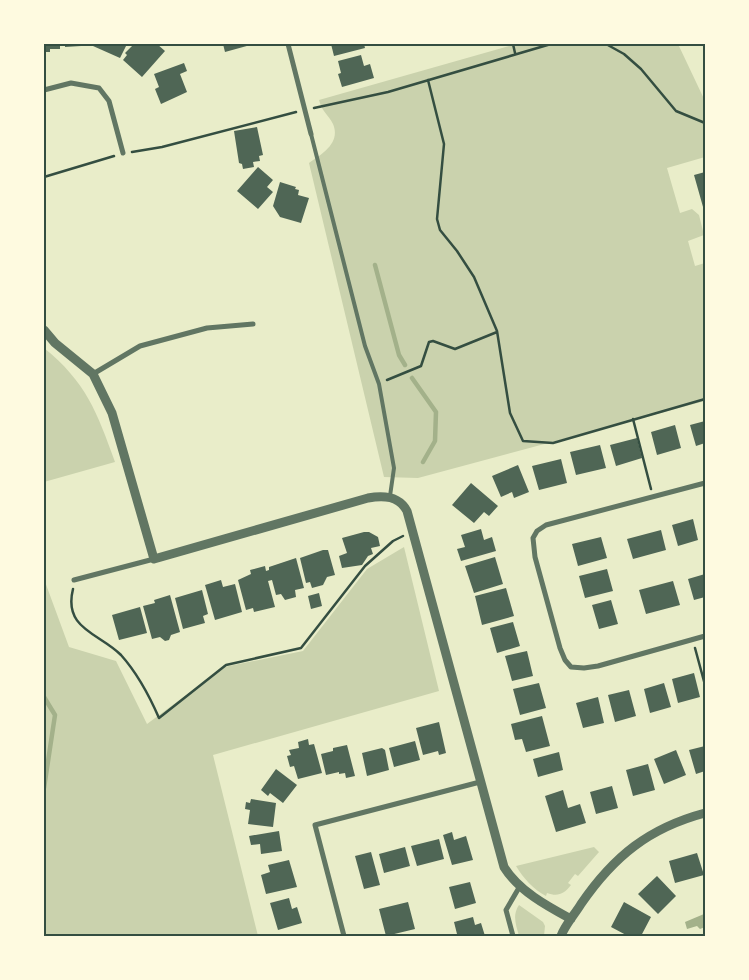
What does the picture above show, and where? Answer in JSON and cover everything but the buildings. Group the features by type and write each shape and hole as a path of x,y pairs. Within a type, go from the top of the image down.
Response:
{"street":[{"path":"288,44 311,134"},
{"path":"44,90 71,83 99,88 109,101 123,153"},
{"path":"93,374 140,346 207,328 253,324"},
{"path":"44,330 55,343 93,374 112,413 154,558"},
{"path":"705,483 546,526 536,531 533,538 535,557 560,648 565,660 571,667 598,666 705,636"},
{"path":"74,580 368,498 390,497 399,500 404,504 407,511 504,867 510,878 520,886 549,907 571,919"},
{"path":"344,936 315,825 480,782"},
{"path":"561,936 597,880 634,845 658,830 682,819 705,813"},
{"path":"513,936 506,910 520,886"}],"lane":[{"path":"311,134 365,346 378,384 394,468 390,497"}],"path":[{"path":"513,44 515,53"},
{"path":"44,177 123,153 162,147 279,115 388,92 515,53 551,44"},
{"path":"606,44 624,54 641,69 676,111 705,123"},
{"path":"428,80 444,144 437,219 440,230 474,277 497,331 510,413 523,441 553,443 705,399"},
{"path":"378,384 421,366 429,342 433,341 455,349 497,331"},
{"path":"633,419 653,498"},
{"path":"74,580 70,599 76,621 120,655 146,688 159,718 226,665 301,648 365,566 393,541 413,534"},
{"path":"692,640 705,685"}],"shaded area":[{"path":"516,44 678,44 705,101 705,157 667,168 680,213 692,209 699,215 704,235 688,241 695,266 705,263 705,401 418,478 384,477 309,163 329,147 335,131 319,100"},
{"path":"44,348 70,373 80,386 96,413 115,462 44,482"},
{"path":"404,547 439,691 213,755 258,936 44,936 44,579 69,647 116,661 147,724 224,667 303,651 367,569"},
{"path":"594,847 599,852 578,876 575,874 568,883 571,885 558,895 547,893 546,896 541,893 529,883 516,866"},
{"path":"519,905 543,922 545,926 544,936 519,936 515,916"},
{"path":"704,914 705,927 700,929 697,926 687,929 685,922"}],"waterway":[{"path":"375,265 399,355 405,365"},
{"path":"412,378 436,412 435,441 423,462"},
{"path":"44,697 55,715 44,788"}]}
